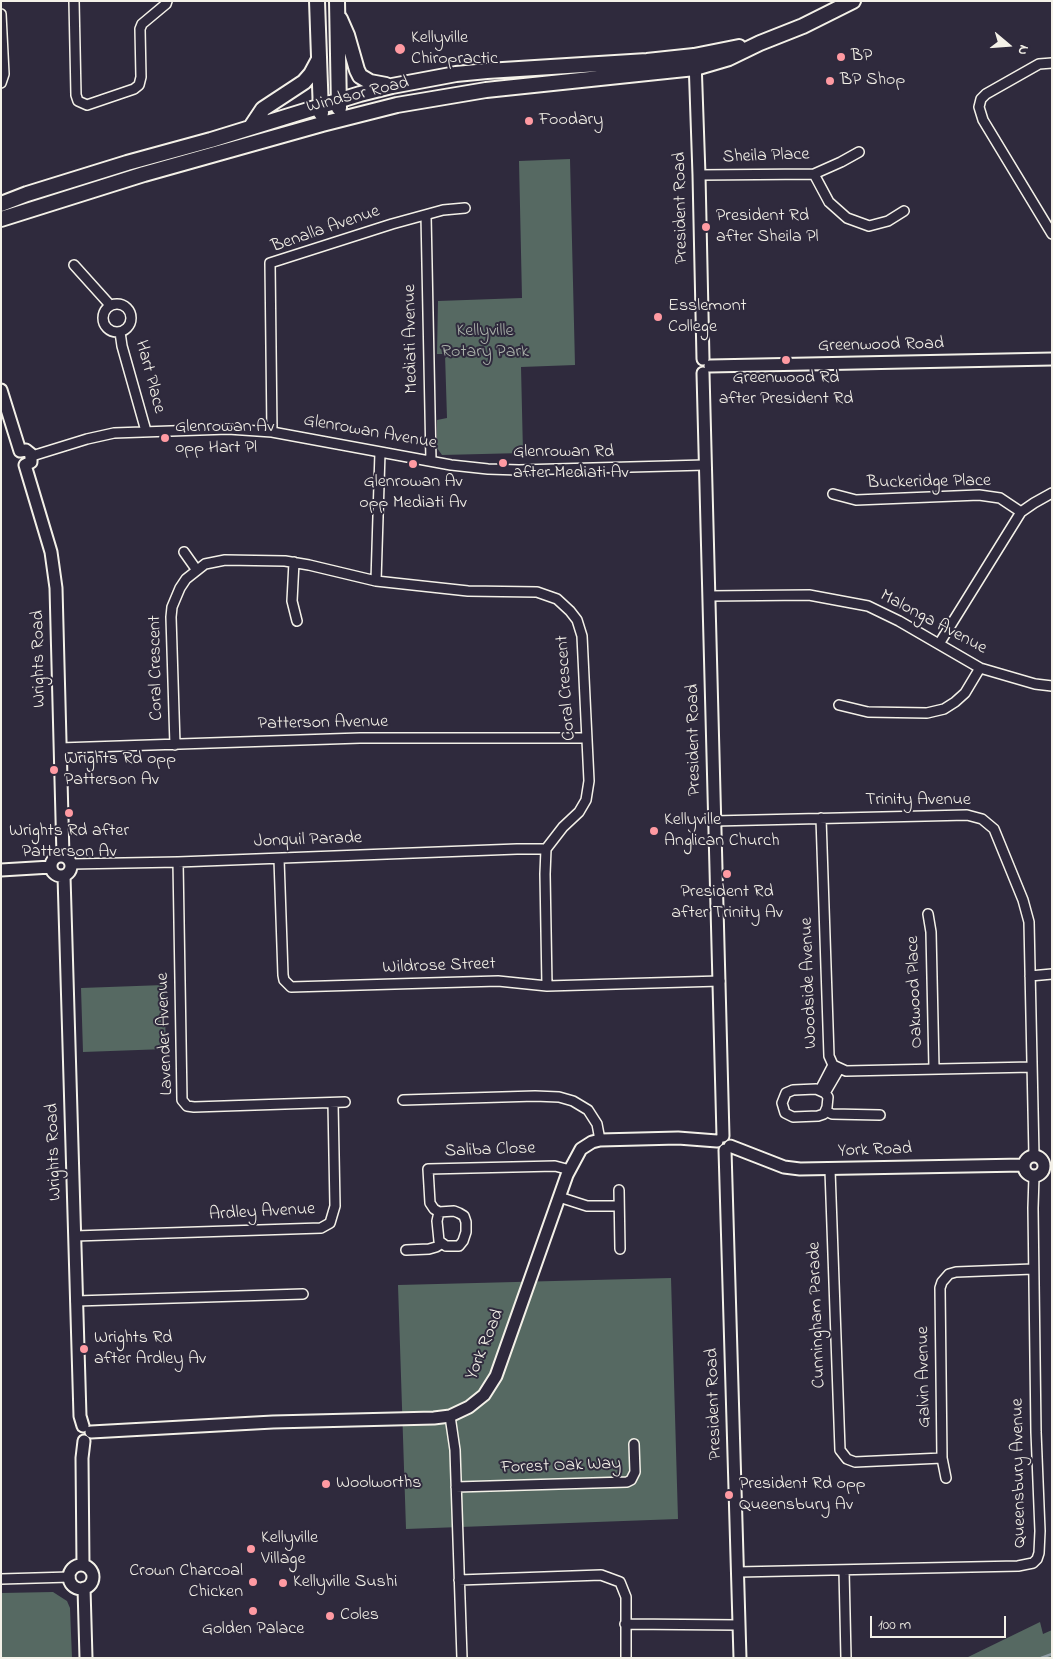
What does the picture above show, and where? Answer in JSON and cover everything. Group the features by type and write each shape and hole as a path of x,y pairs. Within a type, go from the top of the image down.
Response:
{"main road":[{"path":"316,1 322,124"},
{"name":"Windsor Road","path":"1,219 144,174 397,105 459,94 729,58 803,26 854,1"},
{"path":"337,6 360,76 370,82 392,86"},
{"path":"337,6 340,119"},
{"path":"251,127 262,108 304,82 318,61"},
{"name":"Windsor Road","path":"1,204 118,166 392,86 456,74 487,71 647,61 695,62"}],"street":[{"path":"74,1 76,95 78,101 87,105 139,85 141,77 140,29 142,24 164,2"},
{"path":"1,14 4,74 1,83"},
{"name":"President Road","path":"695,62 705,366 705,465 714,821 740,1658"},
{"path":"1052,63 1039,64 986,94 981,99 979,107 983,120 1052,234"},
{"name":"Sheila Place","path":"699,175 814,174 860,152"},
{"path":"814,174 829,202 847,218 868,226 888,221 904,211"},
{"name":"Benalla Avenue","path":"272,432 270,263 443,210 465,208"},
{"name":"Mediati Avenue","path":"426,215 432,461"},
{"path":"74,265 110,305"},
{"name":"Hart Place","path":"110,305 123,305 127,307 131,315 128,328 120,332 111,331 104,325 104,312 110,305"},
{"name":"Hart Place","path":"120,332 122,346 146,431"},
{"name":"Greenwood Road","path":"705,366 1052,359"},
{"name":"Wrights Road","path":"1,390 20,451 18,461 29,460 54,563 63,856"},
{"name":"Glenrowan Avenue","path":"29,460 107,434 228,429 272,432 479,468 519,470 705,465"},
{"path":"376,581 380,452"},
{"name":"Buckeridge Place","path":"833,494 856,500 979,495 1000,498 1021,512"},
{"path":"939,644 1021,512 1052,494"},
{"path":"184,552 196,569"},
{"name":"Coral Crescent","path":"174,745 172,606 186,579 196,569 211,562 225,560 277,560 294,562 376,581 468,591 537,592 557,599 570,610 582,636 589,781 586,800 579,812 563,827 546,849"},
{"path":"294,562 292,601 297,621"},
{"name":"Malonga Avenue","path":"709,596 809,594 868,606 899,621 980,668 1035,684 1052,686"},
{"path":"838,705 868,712 927,712 944,709 965,693 980,668"},
{"name":"Patterson Avenue","path":"60,748 360,738 586,738"},
{"name":"Trinity Avenue","path":"714,821 967,815 982,819 988,824 998,836 1029,922 1034,1156"},
{"name":"Woodside Avenue","path":"821,818 829,1056 836,1067"},
{"path":"546,849 544,874 547,986"},
{"name":"Jonquil Parade","path":"71,864 279,859 546,849"},
{"path":"63,856 71,864 69,872 64,876 56,874 51,867 55,858 63,856"},
{"name":"Wildrose Street","path":"279,859 283,975 284,980 291,987 498,981 547,986 720,981"},
{"name":"Lavender Avenue","path":"178,862 182,1100 187,1106 194,1107 344,1102"},
{"path":"1,870 51,867"},
{"name":"Wrights Road","path":"64,876 80,1416 86,1433 82,1458 83,1565"},
{"name":"Oakwood Place","path":"928,914 931,932 934,1068"},
{"path":"1030,976 1052,974"},
{"path":"823,1092 836,1067 846,1071 1032,1067"},
{"path":"794,1090 823,1092 828,1103 826,1111 818,1116 793,1117 783,1110 783,1098 786,1093 794,1090"},
{"path":"403,1100 559,1097 573,1101 588,1110 598,1124 600,1140"},
{"name":"Ardley Avenue","path":"75,1236 321,1228 330,1222 334,1206 333,1102"},
{"path":"826,1111 832,1114 880,1115"},
{"name":"York Road","path":"86,1433 273,1422 434,1418 450,1416 468,1407 484,1396 496,1376 570,1170 581,1149 592,1142 600,1140 678,1138 724,1143 784,1167 800,1170 1024,1164"},
{"path":"1034,1156 1042,1159 1048,1165 1034,1176 1028,1173 1024,1164 1029,1157 1034,1156"},
{"name":"Saliba Close","path":"442,1244 437,1238 439,1212 434,1209 430,1202 428,1169 555,1166 570,1170"},
{"name":"Cunningham Parade","path":"830,1170 838,1442 841,1460 855,1462 942,1458"},
{"name":"Queensbury Avenue","path":"738,1572 1018,1566 1033,1563 1037,1559 1040,1546 1040,1532 1036,1432 1034,1176"},
{"path":"619,1190 620,1249"},
{"path":"560,1198 587,1206 619,1206"},
{"path":"406,1250 436,1248 442,1244 446,1246 459,1246 466,1232 464,1216 454,1211 439,1212"},
{"name":"Galvin Avenue","path":"946,1478 942,1458 941,1275 956,1272 1034,1269"},
{"path":"76,1301 303,1294"},
{"path":"450,1416 455,1450 462,1658"},
{"name":"Forest Oak Way","path":"456,1487 627,1482 632,1480 635,1472 634,1444"},
{"path":"83,1565 91,1569 93,1575 91,1584 84,1588 78,1588 73,1585 70,1577 74,1568 83,1565"},
{"path":"844,1570 846,1658"},
{"path":"459,1580 601,1575 620,1582 626,1597 626,1658"},
{"path":"1,1579 70,1577"},
{"path":"84,1588 86,1658"},
{"path":"625,1624 739,1625"}],"green space":[{"name":"Kellyville Rotary Park","path":"570,159 575,365 521,367 523,453 442,455 437,448 437,420 447,418 445,354 437,354 438,301 522,298 519,161"},
{"path":"164,985 166,1049 83,1052 81,988"},
{"path":"671,1278 678,1519 406,1529 398,1285"},
{"path":"53,1592 67,1601 70,1608 72,1658 1,1658 1,1593"},
{"path":"1040,1622 1043,1634 1052,1630 1052,1658 966,1658"}],"waterway":[{"path":"1041,1658 1052,1654"}],"place":[{"name":"Kellyville Chiropractic","path":"400,49"},
{"name":"BP","path":"841,57"},
{"name":"BP Shop","path":"830,81"},
{"name":"Foodary","path":"529,121"},
{"name":"President Rd after Sheila Pl","path":"706,227"},
{"name":"Esslemont College","path":"658,317"},
{"name":"Greenwood Rd after President Rd","path":"786,360"},
{"name":"Glenrowan Av opp Hart Pl","path":"165,438"},
{"name":"Glenrowan Rd after Mediati Av","path":"503,463"},
{"name":"Glenrowan Av opp Mediati Av","path":"413,464"},
{"name":"Wrights Rd opp Patterson Av","path":"54,770"},
{"name":"Wrights Rd after Patterson Av","path":"69,813"},
{"name":"Kellyville Anglican Church","path":"654,831"},
{"name":"President Rd after Trinity Av","path":"727,874"},
{"name":"Wrights Rd after Ardley Av","path":"84,1349"},
{"name":"Woolworths","path":"326,1484"},
{"name":"President Rd opp Queensbury Av","path":"729,1495"},
{"name":"Kellyville Village","path":"251,1549"},
{"name":"Crown Charcoal Chicken","path":"253,1582"},
{"name":"Kellyville Sushi","path":"283,1583"},
{"name":"Golden Palace","path":"253,1611"},
{"name":"Coles","path":"330,1616"}]}
